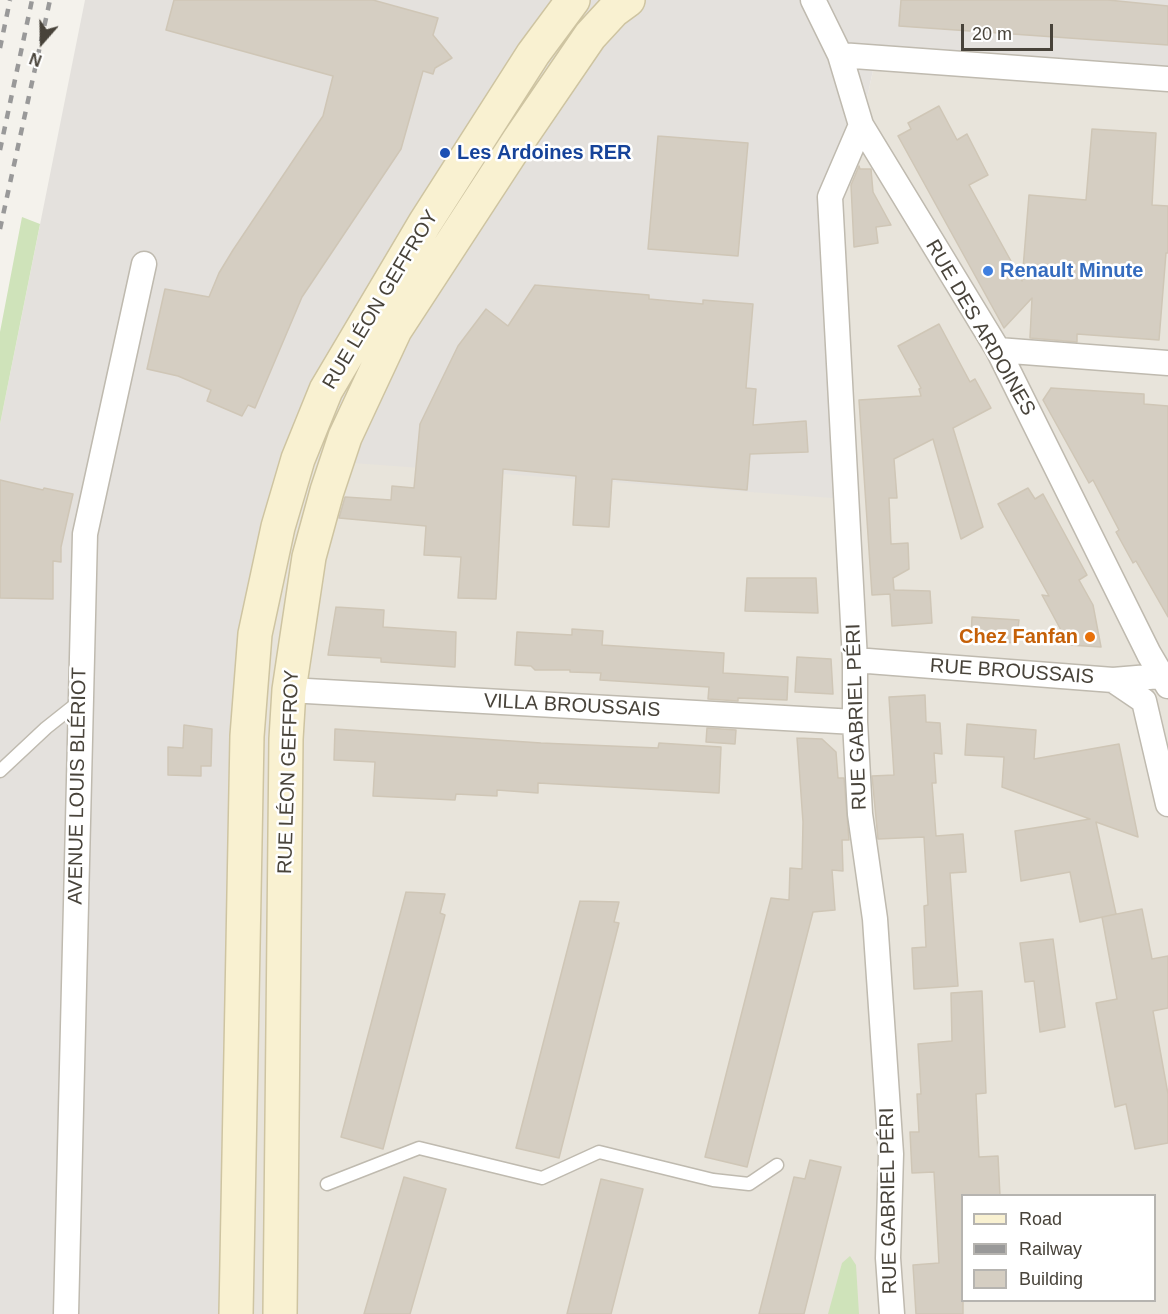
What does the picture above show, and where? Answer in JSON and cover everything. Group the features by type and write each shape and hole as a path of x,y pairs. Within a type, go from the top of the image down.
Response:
{"street":[{"name":"RUE LÉON GEFFROY","path":"236,1314 247,736 255,634 278,527 298,459 326,390 425,223 533,54 573,0"},
{"name":"RUE LÉON GEFFROY","path":"280,1314 286,739 289,690 309,557 345,437 395,330 590,36 613,11 628,0"},
{"name":"RUE DES ARDOINES","path":"813,0 840,55 861,125 998,350 1166,680"},
{"path":"840,55 1168,79"},
{"name":"RUE GABRIEL PÉRI","path":"861,125 830,197 855,660 855,722 860,813 875,919 891,1154 888,1258 892,1314"},
{"name":"AVENUE LOUIS BLÉRIOT","path":"66,1314 84,534 144,264"},
{"path":"998,350 1168,363"},
{"name":"RUE BROUSSAIS","path":"855,660 1113,680 1166,680"},
{"path":"1113,680 1144,701 1168,804"},
{"name":"VILLA BROUSSAIS","path":"289,690 855,722"}],"lane":[{"path":"0,771 45,728 80,701"},
{"path":"327,1184 419,1148 542,1178 599,1152 713,1180 748,1184 777,1165"}],"shaded area":[{"path":"85,0 1168,0 1168,79 876,57 861,125 830,197 846,499 298,459 255,634 236,1314 0,1314 0,424"},
{"path":"876,57 1168,79 1168,1314 236,1314 255,634 298,459 830,197 861,125"}],"green space":[{"path":"22,217 40,224 0,424 0,332"},
{"path":"850,1256 856,1265 859,1314 828,1314 842,1263"}],"building":[{"path":"174,0 373,0 438,18 433,35 452,58 435,68 433,74 423,71 401,149 302,297 255,408 248,405 242,416 207,401 211,390 178,376 147,369 165,289 209,297 219,273 233,250 323,116 333,76 166,30"},
{"path":"901,0 1108,0 1168,6 1168,45 899,26"},
{"path":"939,106 957,140 967,134 988,175 969,185 1022,281 1029,195 1086,200 1092,129 1156,133 1152,205 1168,206 1168,253 1166,253 1159,340 1077,334 1077,342 1030,338 1032,298 1004,328 898,136 911,129 908,123"},
{"path":"658,136 748,143 738,256 648,249"},
{"path":"859,166 860,169 871,169 873,192 891,225 876,227 878,243 854,247 851,185"},
{"path":"535,285 649,295 649,299 703,304 703,300 753,304 746,388 756,389 753,425 806,421 808,452 750,454 747,490 612,479 609,527 573,525 576,476 503,469 496,599 458,598 461,557 424,555 426,526 339,518 345,497 391,500 392,486 414,488 420,424 458,346 486,309 508,326"},
{"path":"939,324 970,382 975,379 991,408 953,428 983,527 961,539 933,439 894,459 897,498 889,498 891,544 908,543 909,569 893,578 894,590 930,591 932,623 892,626 890,594 872,595 859,400 921,396 919,389 921,388 898,346"},
{"path":"1051,388 1144,394 1144,404 1168,406 1168,617 1136,561 1133,563 1116,532 1119,530 1093,480 1089,483 1043,400"},
{"path":"0,480 73,494 61,547 61,562 53,561 53,599 0,598"},
{"path":"1028,488 1035,499 1043,494 1087,575 1079,580 1093,605 1101,647 1069,645 1042,595 1049,596 998,504"},
{"path":"747,578 816,578 818,613 745,611"},
{"path":"336,607 384,610 383,627 456,632 455,667 381,662 381,658 328,655"},
{"path":"972,617 1019,620 1016,643 971,640"},
{"path":"572,629 603,631 602,645 724,653 723,673 788,677 787,700 708,699 709,687 600,680 601,673 535,670 531,666 515,665 517,632 572,635"},
{"path":"797,657 831,659 833,694 795,692"},
{"path":"925,695 926,722 940,723 942,754 934,753 936,783 932,783 936,836 963,834 966,872 950,873 958,986 914,989 912,948 926,947 924,906 928,905 924,837 878,839 872,776 894,775 889,697"},
{"path":"967,724 1036,730 1034,759 1119,744 1138,837 1096,822 1116,914 1080,922 1070,872 1021,881 1015,831 1090,819 1002,787 1004,757 965,755"},
{"path":"184,725 212,729 211,766 201,766 201,776 168,775 168,747 183,748"},
{"path":"707,728 736,730 735,744 706,742"},
{"path":"335,729 541,743 658,748 659,743 721,747 719,793 538,783 538,793 497,790 497,796 456,794 455,800 373,796 375,762 334,760"},
{"path":"797,738 822,739 836,752 838,778 844,778 849,840 842,840 843,871 832,870 835,910 813,912 747,1167 705,1157 771,898 789,900 790,868 802,869 803,822"},
{"path":"406,892 445,894 440,913 445,915 383,1149 341,1137"},
{"path":"580,901 619,902 614,922 619,923 559,1158 516,1148"},
{"path":"1142,909 1152,959 1168,956 1168,1008 1153,1011 1168,1094 1168,1143 1135,1149 1126,1104 1115,1107 1096,1003 1117,999 1102,917"},
{"path":"1053,939 1065,1027 1040,1032 1034,981 1025,982 1020,943"},
{"path":"982,991 986,1093 976,1094 979,1157 998,1156 1000,1194 961,1194 963,1314 916,1314 913,1265 939,1263 934,1172 912,1173 910,1132 919,1132 917,1094 921,1094 918,1044 952,1041 951,993"},
{"path":"810,1160 841,1167 804,1314 759,1314 794,1177 805,1179"},
{"path":"404,1177 446,1189 410,1314 364,1314"},
{"path":"601,1179 643,1189 611,1314 567,1314"}],"railway":[{"path":"0,48 10,0"},
{"path":"0,150 32,0"},
{"path":"0,229 50,0"}],"place":[{"name":"Les Ardoines RER","path":"445,153"},
{"name":"Renault Minute","path":"988,271"},
{"name":"Chez Fanfan","path":"1090,637"}]}
